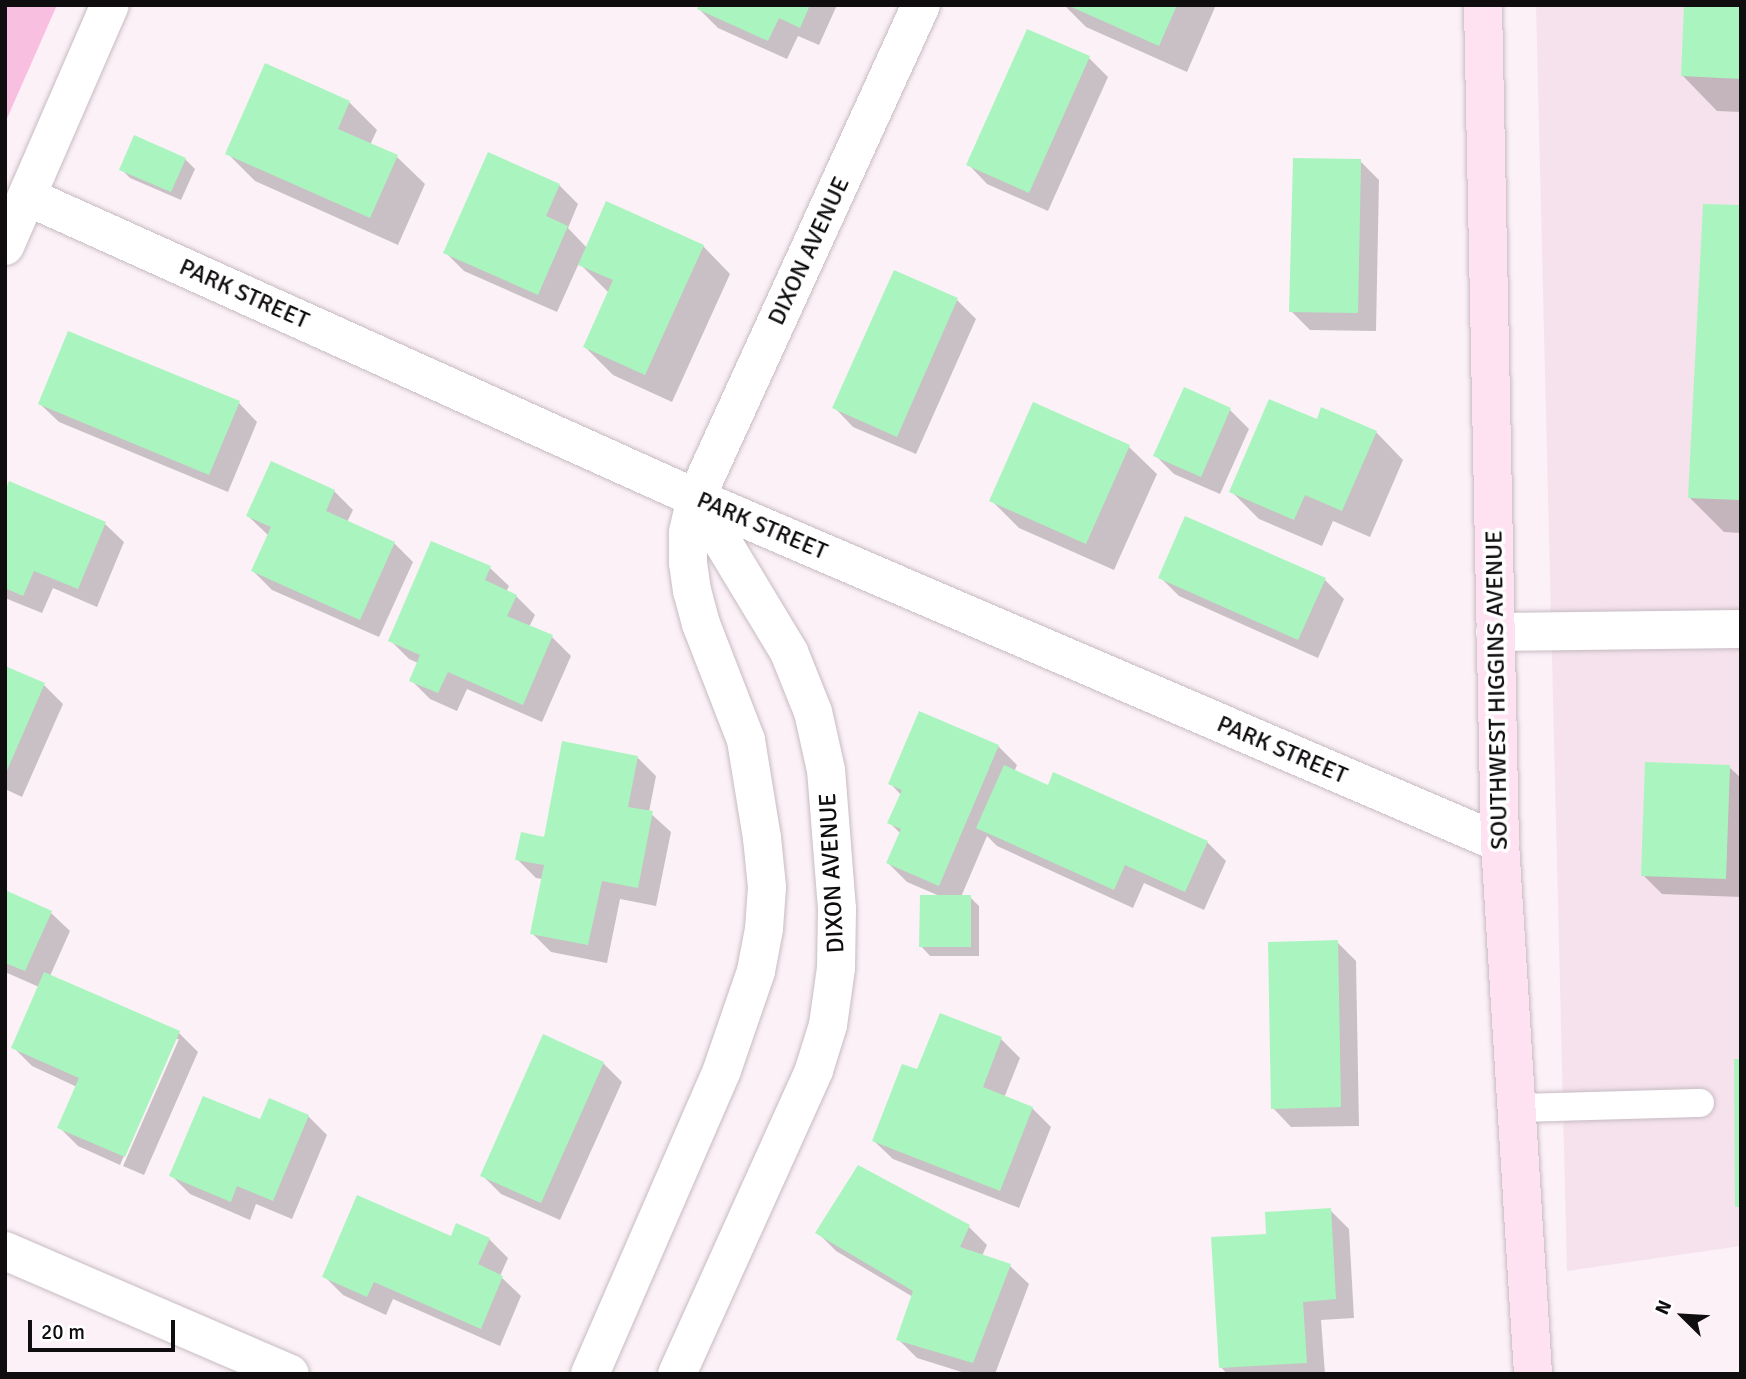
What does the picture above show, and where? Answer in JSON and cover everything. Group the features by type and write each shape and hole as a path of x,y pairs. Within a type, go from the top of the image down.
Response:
{"main road":[{"name":"SOUTHWEST HIGGINS AVENUE","path":"1483,5 1500,843 1534,1374"}],"street":[{"path":"5,246 110,5"},
{"name":"DIXON AVENUE","path":"590,1374 722,1070 756,971 764,929 766,887 762,838 746,740 701,624 689,572 688,532 696,498 921,5"},
{"name":"PARK STREET","path":"28,197 696,498 1500,843"},
{"name":"DIXON AVENUE","path":"677,1374 814,1070 828,1025 837,909 827,771 813,712 789,652 696,498"},
{"path":"1495,632 1741,629"},
{"path":"5,1251 290,1374"}],"lane":[{"path":"1517,1108 1700,1103"}],"shaded area":[{"path":"5,5 57,5 5,123"},
{"path":"1536,5 1741,5 1741,1246 1567,1271"}],"building":[{"path":"699,5 810,5 800,28 779,18 768,41 697,9"},
{"path":"1067,5 1177,5 1159,46"},
{"path":"1684,5 1741,5 1741,79 1681,76"},
{"path":"1027,29 1090,56 1029,193 966,165"},
{"path":"265,63 350,101 338,129 398,155 370,218 225,154"},
{"path":"134,135 186,158 171,192 119,170"},
{"path":"488,152 560,184 546,216 568,226 538,295 443,253"},
{"path":"1293,158 1361,159 1358,313 1289,312"},
{"path":"606,201 704,245 645,375 583,347 613,280 578,265"},
{"path":"1703,204 1741,205 1741,500 1688,498"},
{"path":"894,270 958,298 897,437 832,408"},
{"path":"68,331 240,401 209,475 38,404"},
{"path":"1184,387 1231,408 1201,477 1153,456"},
{"path":"1269,399 1317,419 1321,407 1377,431 1342,511 1305,495 1294,520 1229,492"},
{"path":"1033,402 1130,445 1086,544 989,501"},
{"path":"271,461 335,490 326,511 395,542 360,620 251,571 271,527 246,516"},
{"path":"9,481 106,522 78,589 34,571 23,596 5,588 5,491"},
{"path":"1185,516 1326,578 1298,640 1158,578"},
{"path":"431,541 491,566 485,580 517,595 507,616 553,635 523,705 448,672 438,693 409,681 420,655 388,641"},
{"path":"5,666 45,683 5,775"},
{"path":"919,711 999,745 939,886 886,863 901,829 887,823 902,790 888,784"},
{"path":"562,741 638,756 628,807 653,811 638,888 602,881 588,945 530,934 544,865 515,860 521,832 544,837"},
{"path":"1645,762 1730,765 1726,879 1641,876"},
{"path":"1004,765 1048,785 1053,772 1208,841 1185,892 1125,865 1114,890 976,828"},
{"path":"5,890 52,911 25,971 5,963"},
{"path":"920,895 971,895 971,947 919,947"},
{"path":"1338,940 1341,1107 1271,1109 1268,942"},
{"path":"44,972 180,1031 125,1157 57,1128 79,1078 11,1048"},
{"path":"940,1013 1002,1037 983,1087 1033,1107 1000,1191 872,1141 902,1064 917,1069"},
{"path":"543,1034 604,1062 541,1203 480,1176"},
{"path":"1734,1059 1741,1059 1741,1207 1735,1207"},
{"path":"203,1096 260,1119 269,1098 309,1115 273,1201 237,1186 231,1202 169,1176"},
{"path":"858,1165 970,1225 960,1247 1011,1264 973,1363 896,1340 913,1291 815,1233"},
{"path":"357,1195 451,1236 456,1223 490,1238 478,1264 503,1276 481,1329 374,1282 367,1297 322,1277"},
{"path":"1331,1208 1336,1299 1303,1302 1307,1363 1219,1368 1211,1237 1266,1234 1265,1212"}]}
